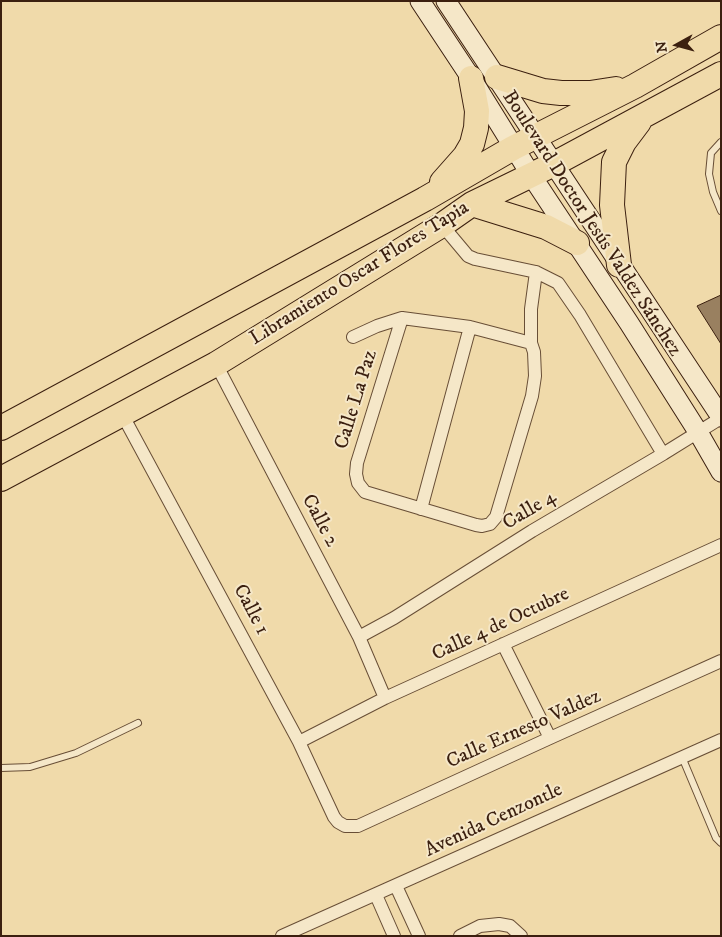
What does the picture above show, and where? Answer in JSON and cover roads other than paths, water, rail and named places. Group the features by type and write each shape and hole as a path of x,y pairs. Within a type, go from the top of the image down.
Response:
{"highway":[{"name":"Libramiento Oscar Flores Tapia","path":"1,428 425,199 513,148 635,86 721,37"},
{"name":"Libramiento Oscar Flores Tapia","path":"1,479 216,364 442,225 472,204 554,164 721,74"},
{"path":"497,77 543,91 561,93 590,93 635,86"},
{"path":"425,199 452,172 472,144 476,128 477,111 471,78"},
{"path":"619,265 612,205 614,162 624,142 644,117"},
{"path":"472,204 546,227 576,243"}],"main road":[{"name":"Boulevard Doctor Jesús Valdez Sánchez","path":"420,1 471,78 513,148 629,323 721,472"},
{"name":"Boulevard Doctor Jesús Valdez Sánchez","path":"446,1 721,417"}],"street":[{"path":"442,225 468,256 536,272 558,283 566,293 663,454"},
{"path":"470,327 421,509 482,526 493,522 496,517 532,396 535,376 531,309 536,272"},
{"path":"353,336 402,318 470,327 532,343"},
{"name":"Calle La Paz","path":"402,318 357,463 356,474 358,483 365,492 421,509"},
{"name":"Calle 2","path":"216,364 359,637 386,698"},
{"name":"Calle 1","path":"122,414 299,742 334,817 342,824"},
{"name":"Calle 4","path":"359,637 394,618 532,531 663,454 721,417"},
{"name":"Calle 4 de Octubre","path":"299,742 386,698 721,545"},
{"path":"503,644 550,738"},
{"name":"Calle Ernesto Valdez","path":"342,824 349,827 358,826 721,662"},
{"name":"Avenida Cenzontle","path":"282,936 721,740"},
{"path":"396,886 418,936"},
{"path":"376,895 394,936"},
{"path":"460,936 480,926 499,924 510,926 521,936"}],"lane":[{"path":"721,142 711,153 709,167 713,192 721,210"},
{"path":"1,768 30,767 76,753 138,723"},
{"path":"682,757 716,838 721,843"}]}
